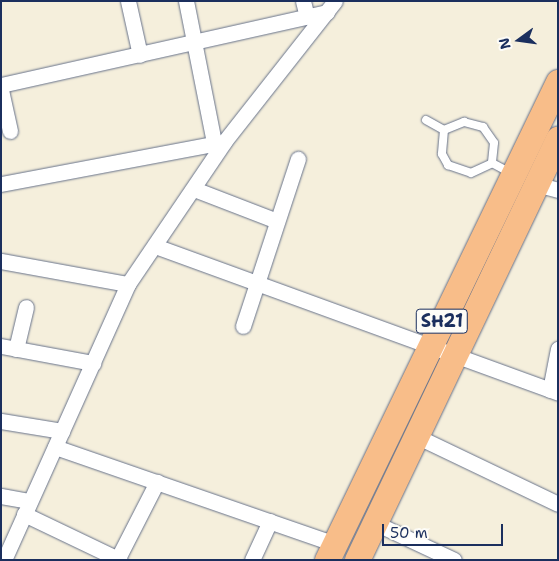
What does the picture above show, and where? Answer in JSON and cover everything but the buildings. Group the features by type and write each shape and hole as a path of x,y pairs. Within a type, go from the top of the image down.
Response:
{"main road":[{"name":"SH21","path":"331,552 430,345 502,168 558,82"},
{"name":"SH21","path":"357,560 454,354 547,187 558,139"}],"street":[{"path":"128,1 140,55"},
{"path":"186,1 219,143"},
{"path":"303,1 306,17"},
{"path":"1,85 196,44 306,17 331,6"},
{"path":"4,560 128,284 194,189 219,143 331,6"},
{"path":"1,90 10,131"},
{"path":"1,184 219,143"},
{"path":"243,326 255,282 298,159"},
{"path":"194,189 277,221"},
{"path":"155,246 430,345 554,392 558,349"},
{"path":"1,261 128,284"},
{"path":"26,307 9,348 93,362"},
{"path":"1,421 62,431"},
{"path":"416,436 558,504"},
{"path":"55,446 270,521 331,552"},
{"path":"1,496 27,508 118,559 158,482"},
{"path":"252,560 270,521"},
{"path":"375,523 454,560"}],"lane":[{"path":"426,120 444,130"},
{"path":"464,122 483,127 494,143 502,168 471,173 448,165 442,154 444,130 464,122"}]}
